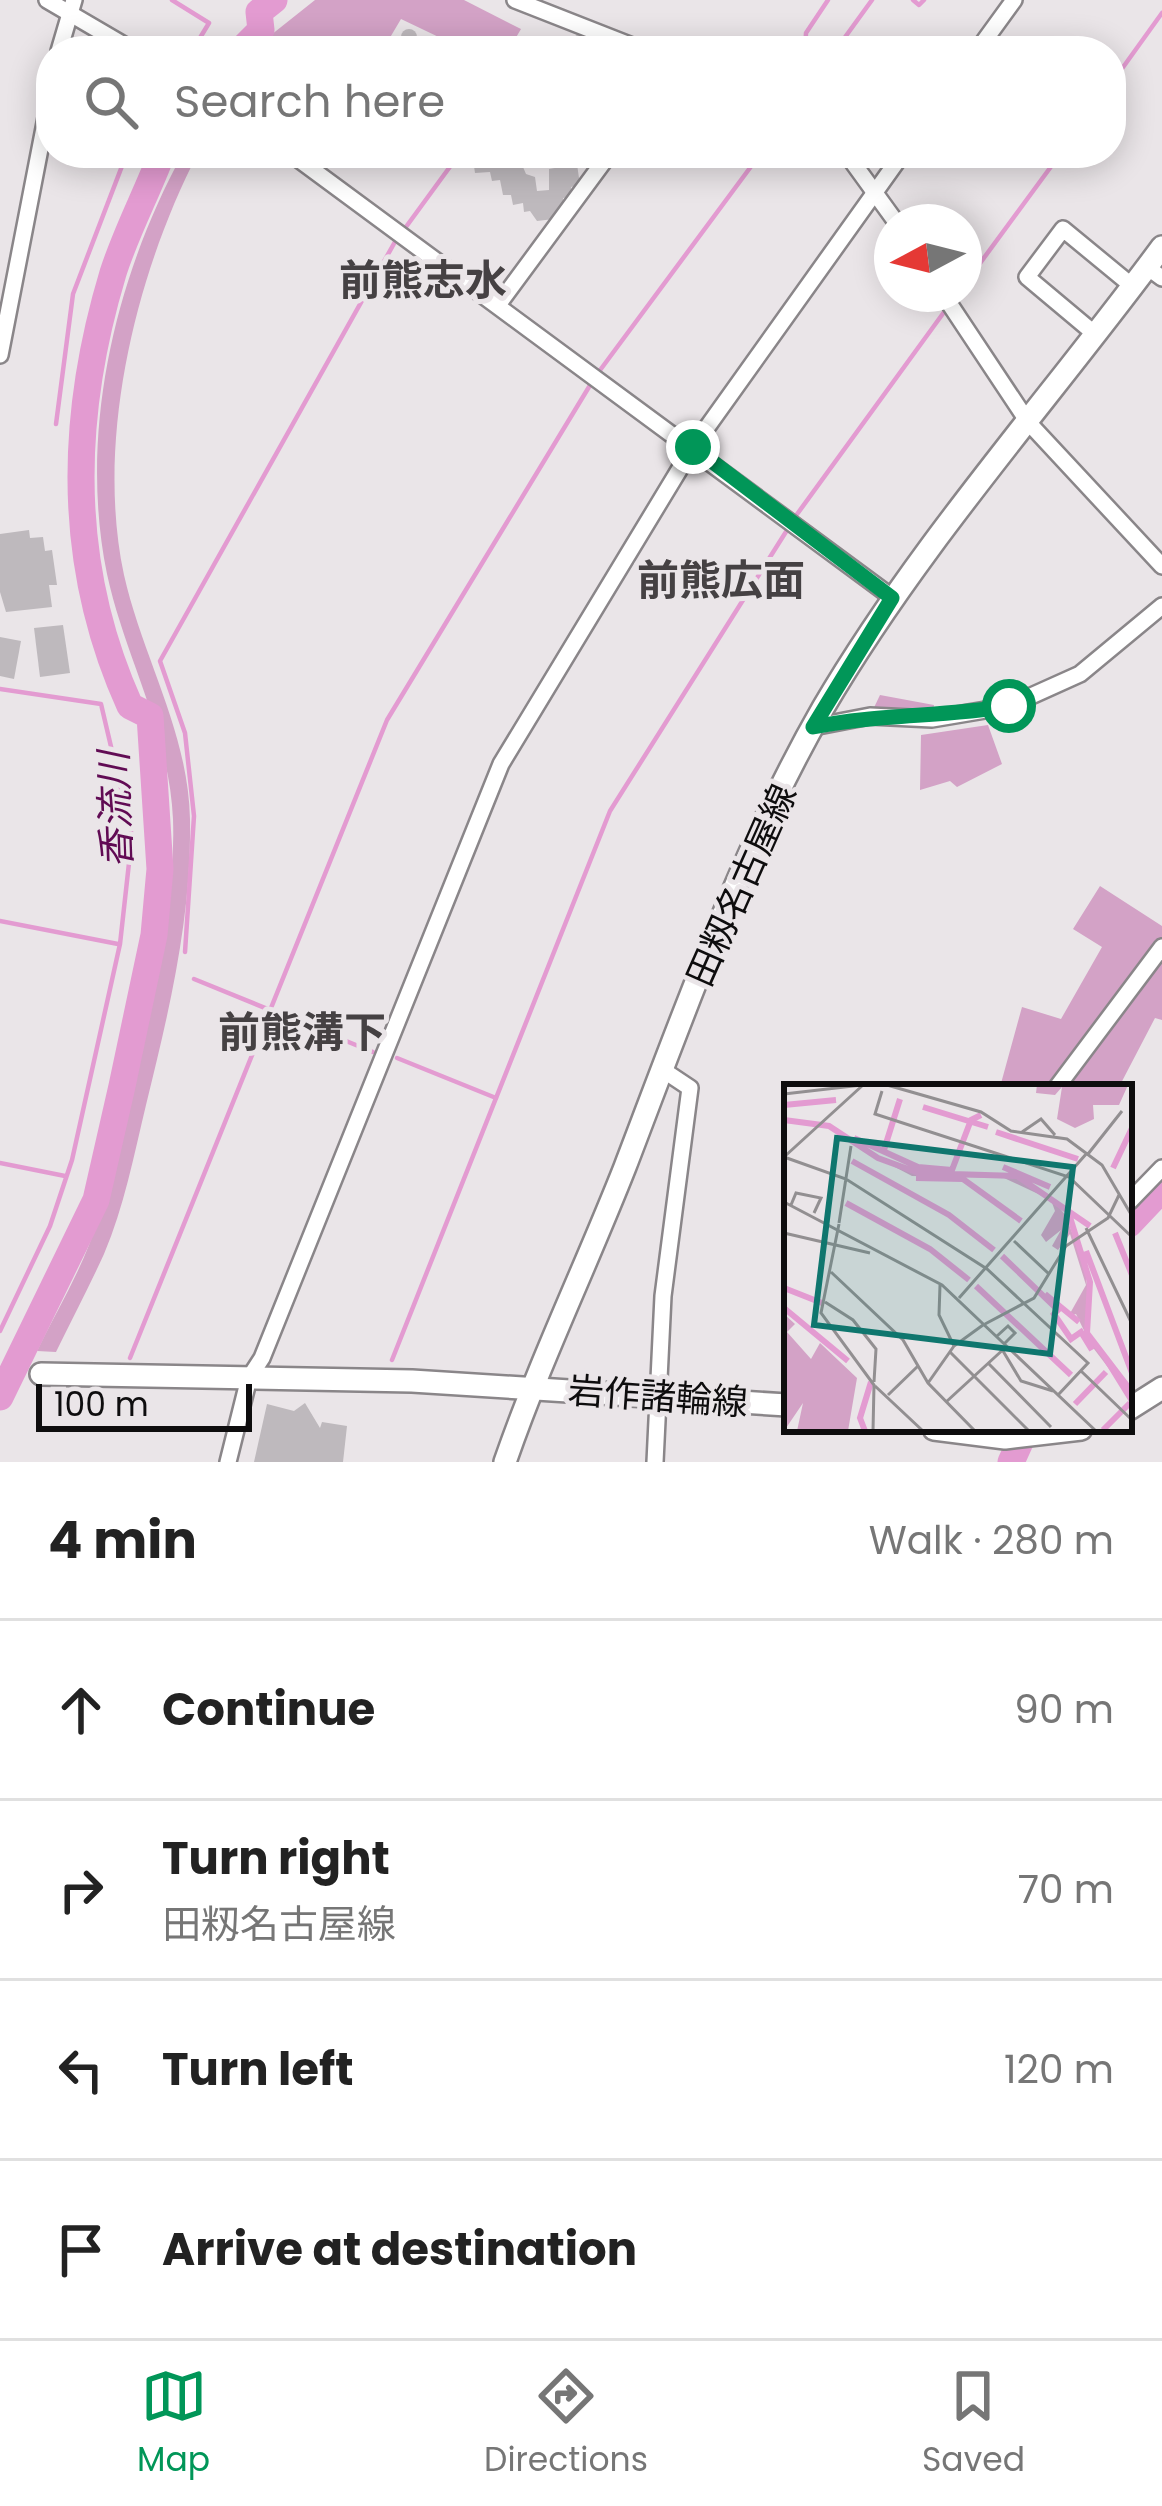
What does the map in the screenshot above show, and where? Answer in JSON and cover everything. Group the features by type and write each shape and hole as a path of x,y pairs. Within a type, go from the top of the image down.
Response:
{"main road":[{"name":"田籾名古屋線","path":"506,1462 529,1388 775,800 813,727 892,598 1095,334 1147,277 1162,247"},
{"name":"岩作諸輪線","path":"41,1374 529,1388 784,1405"},
{"path":"1132,1407 1162,1388"},
{"path":"1007,1434 1042,1438 1068,1432"}],"street":[{"path":"47,0 71,6 113,36"},
{"path":"515,0 607,36"},
{"path":"988,36 1014,0"},
{"path":"63,36 71,6"},
{"path":"0,355 8,277 36,157"},
{"path":"311,168 892,598"},
{"path":"498,305 599,168"},
{"path":"857,168 884,204"},
{"path":"228,1462 249,1378 262,1358 501,764 693,447 892,168"},
{"path":"1095,334 1027,278 1063,229 1147,277"},
{"path":"956,312 1028,422 1162,566"},
{"path":"813,727 870,716 932,718 1009,706 1080,674 1162,607"},
{"path":"1059,1084 1162,946"},
{"path":"655,1462 655,1396 690,1088 663,1070"},
{"path":"1132,1199 1162,1168"}],"shaded area":[{"path":"315,0 464,0 521,29 517,36 437,36 401,19 391,36 270,36"},
{"path":"176,168 191,168 156,251 127,358 118,414 116,523 124,575 182,756 190,819 183,928 163,1034 111,1236 56,1352 37,1351 83,1258 102,1206 147,1021 171,887 170,787 107,574 97,466 100,412 121,304"},
{"path":"880,695 934,705 932,719 870,716"},
{"path":"988,725 1002,764 957,787 950,781 920,790 921,735"},
{"path":"1100,886 1162,926 1162,1020 1155,1018 1121,1084 1001,1084 1022,1007 1061,1019 1102,947 1073,929"}],"building":[{"path":"474,168 523,168 535,177 537,191 549,190 549,169 578,168 580,185 571,187 572,197 563,198 565,206 554,219 537,221 530,211 524,212 523,203 513,205 511,195 503,195 500,180 492,181 490,172 475,173"},
{"path":"29,530 30,538 43,537 45,551 52,550 57,585 49,585 52,607 6,612 0,592 0,534"},
{"path":"63,625 70,673 40,677 34,628"},
{"path":"0,637 21,641 14,679 0,676"},
{"path":"305,1403 320,1428 322,1422 347,1426 343,1462 254,1462 267,1404 294,1411"}],"waterway":[{"path":"172,0 209,23 201,36"},
{"name":"香流川","path":"255,36 261,30 259,12 274,0"},
{"path":"806,36 828,0"},
{"path":"846,36 872,0"},
{"path":"913,0 919,5 924,0"},
{"path":"1126,63 1162,13"},
{"path":"56,424 73,294 121,168"},
{"name":"香流川","path":"0,1397 96,1200 154,935 160,869 150,716 130,706 109,653 85,546 81,492 88,383 99,328 118,258 156,168"},
{"path":"403,231 449,168"},
{"path":"130,1358 387,720 595,377 750,168"},
{"path":"982,261 1050,168"},
{"path":"185,952 194,816 185,733 160,661 396,240"},
{"path":"795,517 944,312"},
{"path":"392,1360 610,811 789,527"},
{"path":"0,689 101,704 132,836 120,944 72,1160 50,1226 0,1331"},
{"path":"0,921 118,944"},
{"path":"194,979 373,1052"},
{"path":"397,1058 496,1098"},
{"path":"0,1163 65,1176"},
{"path":"1132,1221 1162,1189"},
{"path":"1011,1462 1025,1432"}],"district":[{"name":"前熊志水","path":"423,280"},
{"name":"前熊広面","path":"721,580"},
{"name":"前熊溝下","path":"302,1032"}],"route":[{"path":"693,447 892,598 813,727 870,716 932,718 1009,706"}]}
